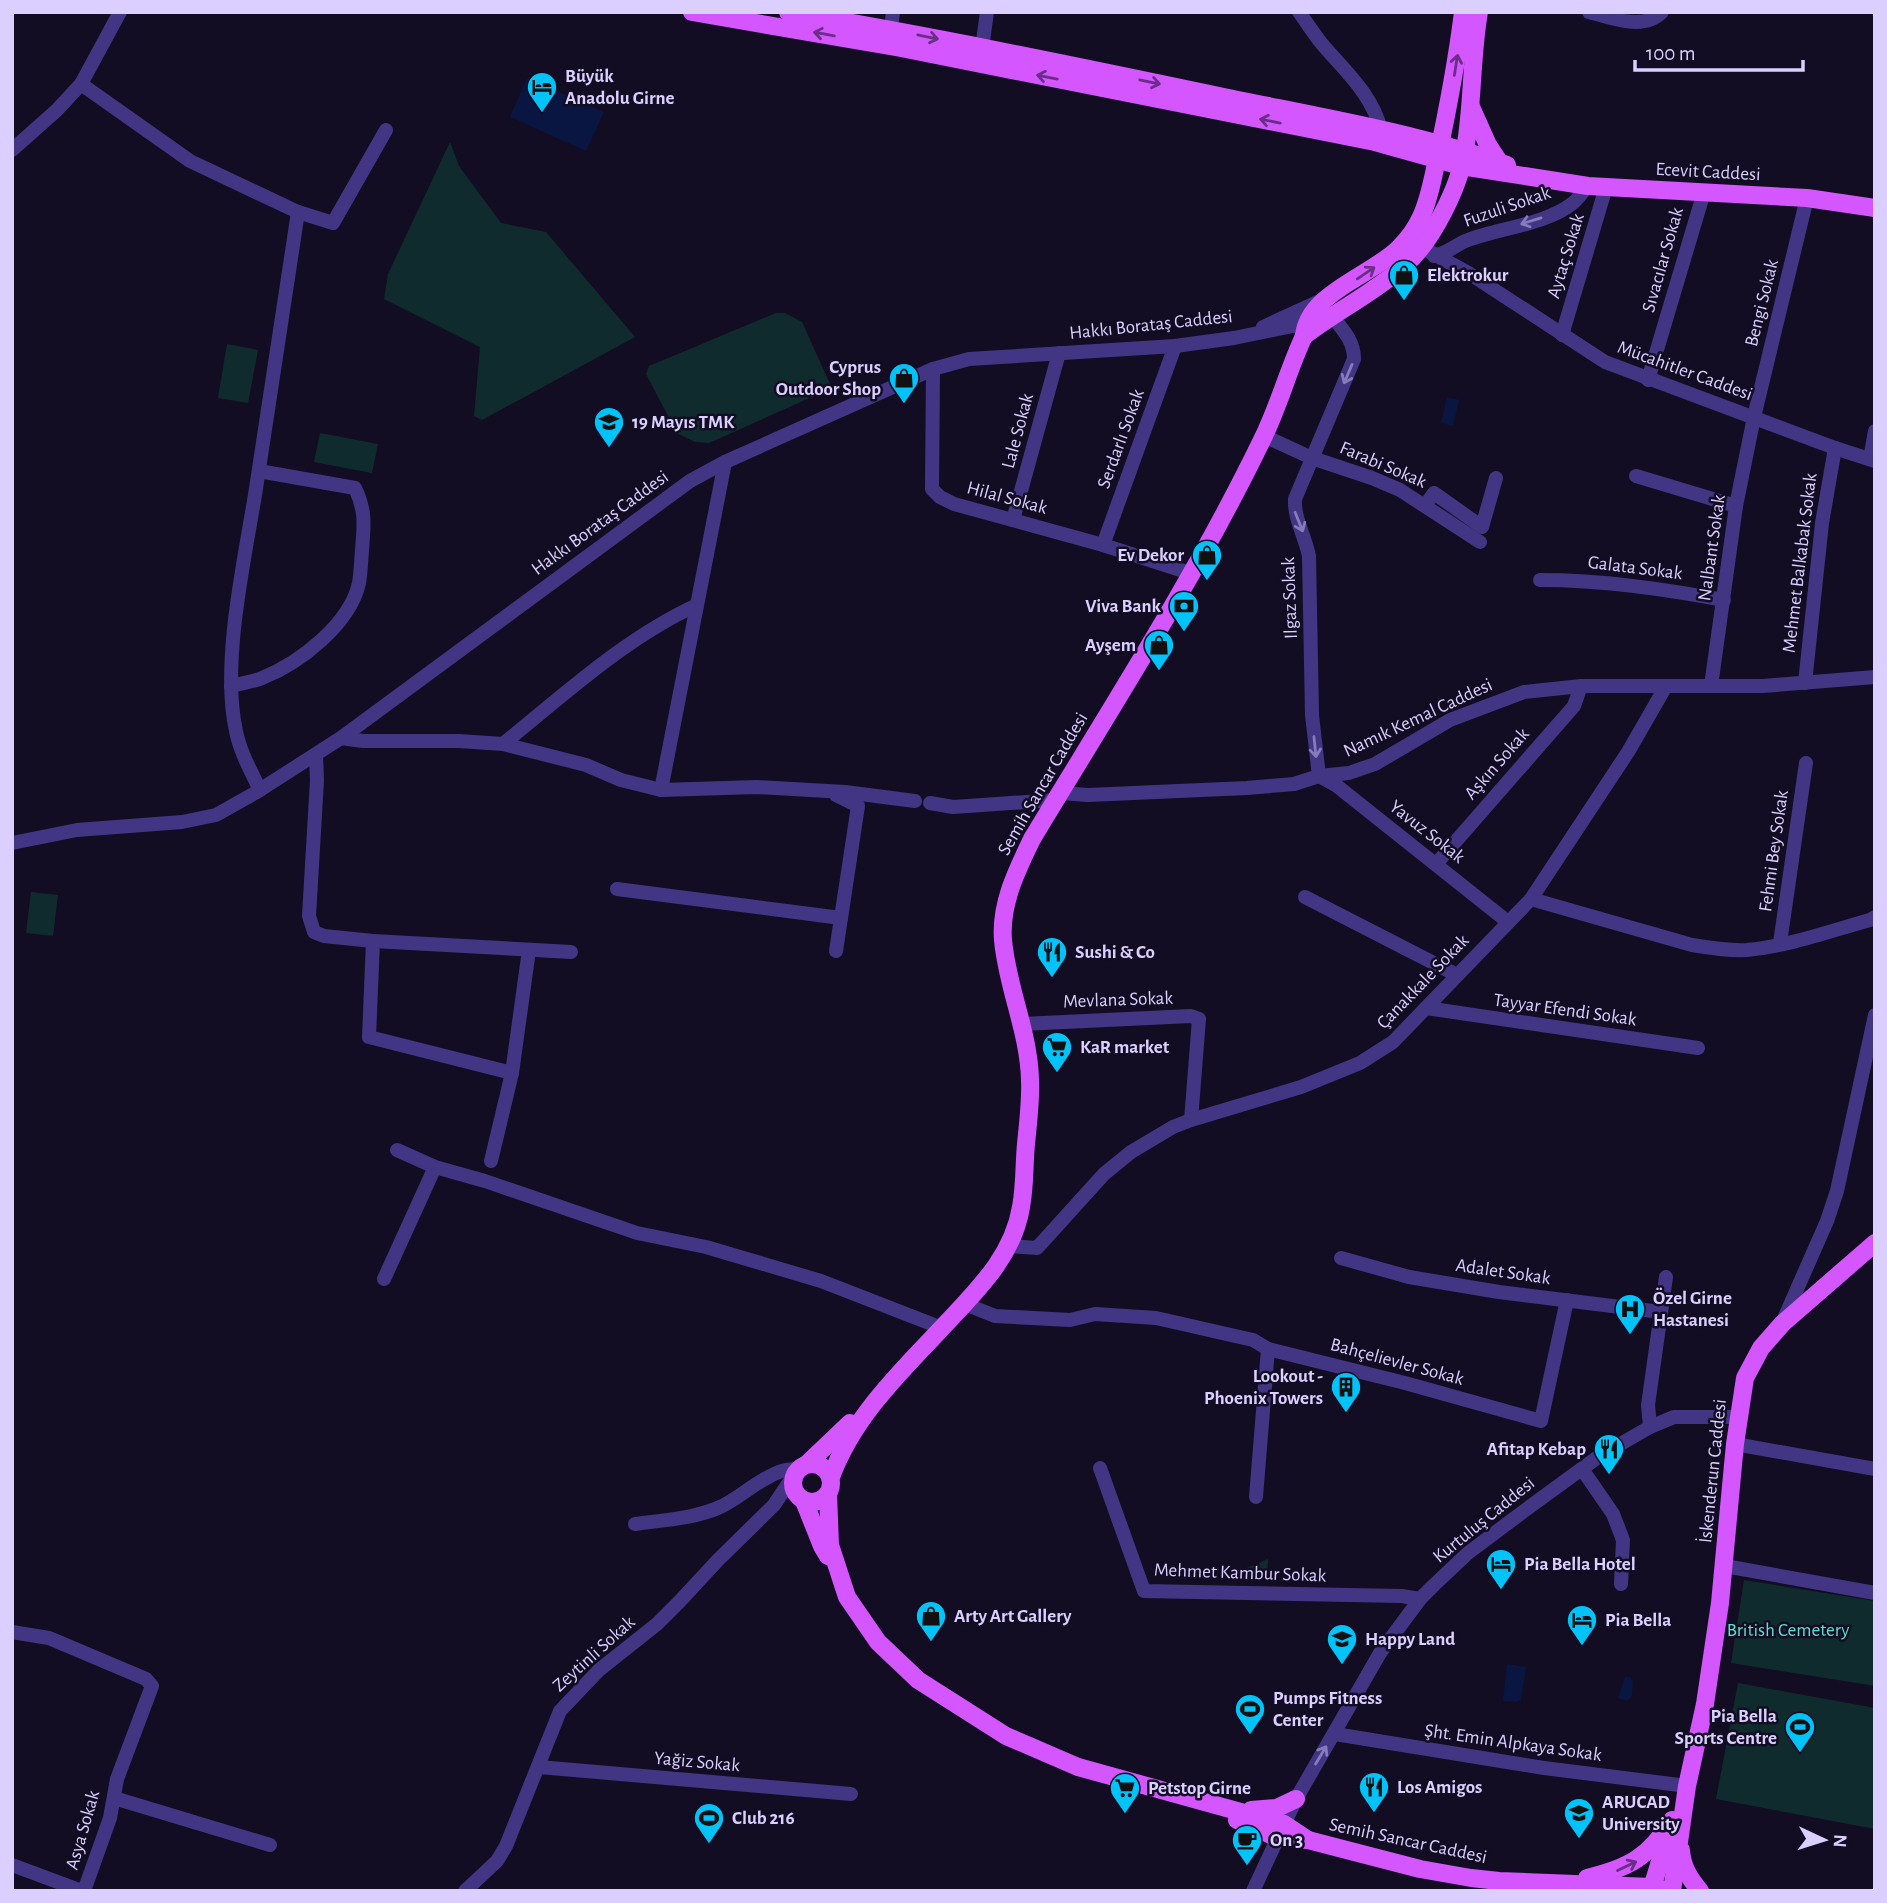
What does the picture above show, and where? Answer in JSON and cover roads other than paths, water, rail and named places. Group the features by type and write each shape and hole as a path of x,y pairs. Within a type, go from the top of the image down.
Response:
{"main road":[{"path":"692,12 915,50 1375,142 1420,147"},
{"path":"788,12 892,21 982,48 1381,130 1420,147 1430,168 1429,193"},
{"name":"Semih Sancar Caddesi","path":"1464,12 1449,102 1429,193 1420,219 1398,249 1305,330 1264,436 1234,495 1018,868 1006,901 1002,939 1022,1024 1030,1080 1021,1208 1009,1245 990,1274 868,1411 841,1450 830,1485 830,1545 847,1597 878,1642 918,1680 1006,1736 1078,1767 1230,1810 1308,1840 1420,1869 1499,1881"},
{"name":"Semih Sancar Caddesi","path":"1328,310 1387,279 1428,252 1463,159 1479,12"},
{"path":"1420,147 1436,129 1449,102"},
{"path":"1448,201 1461,182 1498,167 1470,104"},
{"name":"Ecevit Caddesi","path":"1420,147 1588,186 1807,198 1875,208"},
{"path":"1783,1323 1875,1243"},
{"name":"İskenderun Caddesi","path":"1676,1825 1705,1704 1725,1566 1735,1444 1745,1378 1761,1348 1783,1323"},
{"name":"Semih Sancar Caddesi","path":"838,1570 822,1546 793,1487 800,1470 848,1425 868,1411"},
{"path":"800,1470 824,1467 830,1485 815,1502 801,1499"},
{"path":"1230,1810 1277,1808 1296,1799"},
{"name":"Semih Sancar Caddesi","path":"1209,1805 1236,1820 1281,1831"},
{"path":"1564,1884 1614,1872 1637,1861 1676,1825"},
{"path":"1499,1881 1661,1890 1676,1825"},
{"path":"1676,1825 1681,1860 1700,1891"},
{"path":"1499,1881 1543,1891"}],"street":[{"path":"12,150 57,110 81,84 120,12"},
{"path":"982,48 987,12"},
{"path":"1299,12 1321,42 1360,85 1377,114 1381,130"},
{"path":"1589,12 1638,22 1658,16 1662,12"},
{"path":"81,84 190,162 298,212 333,222 386,131"},
{"name":"Fuzuli Sokak","path":"1428,252 1447,253 1468,240 1551,215 1573,203 1588,186"},
{"name":"Aytaç Sokak","path":"1562,335 1606,187"},
{"name":"Sıvacılar Sokak","path":"1648,380 1704,192"},
{"name":"Bengi Sokak","path":"1754,417 1807,198"},
{"path":"260,790 245,760 236,732 231,686 235,629 298,212"},
{"name":"Mücahitler Caddesi","path":"1428,252 1470,274 1605,362 1872,460"},
{"path":"1253,333 1275,320 1328,310"},
{"name":"Ilgaz Sokak","path":"1319,776 1312,715 1309,556 1306,538 1294,513 1295,499 1354,359 1354,348 1349,338 1328,310"},
{"name":"Hakkı Borataş Caddesi","path":"12,843 76,830 182,822 216,815 341,738 690,481 725,461 933,369 969,359 1175,346 1253,333 1305,330"},
{"name":"Serdarlı Sokak","path":"1103,545 1175,346"},
{"name":"Lale Sokak","path":"1013,520 1059,353"},
{"name":"Hilal Sokak","path":"933,369 932,489 940,498 1190,573"},
{"name":"Nalbant Sokak","path":"1711,686 1736,506 1754,417"},
{"path":"1872,460 1875,430"},
{"name":"Farabi Sokak","path":"1264,436 1312,458 1400,489 1480,542"},
{"name":"Mehmet Balkabak Sokak","path":"1805,683 1822,523 1835,448"},
{"path":"661,790 725,461"},
{"path":"231,686 262,678 300,657 327,637 347,610 359,585 364,525 363,505 355,488 259,471"},
{"path":"1636,476 1736,506"},
{"path":"1426,505 1434,494 1482,527 1496,478"},
{"name":"Galata Sokak","path":"1540,580 1586,580 1636,585 1724,600"},
{"path":"503,744 590,674 668,618 697,605"},
{"name":"Namık Kemal Caddesi","path":"341,738 363,741 503,744 586,765 621,780 661,790 757,787 825,790 953,807 1058,797 1294,784 1319,776 1349,773 1374,764 1450,720 1524,692 1581,686 1711,686 1805,683 1875,677"},
{"name":"Aşkın Sokak","path":"1436,864 1574,706 1581,686"},
{"name":"Çanakkale Sokak","path":"1009,1245 1037,1248 1113,1167 1131,1152 1173,1127 1191,1119 1301,1087 1360,1063 1388,1046 1531,899 1628,752 1666,686"},
{"path":"316,755 309,916 314,932 324,936 373,942 570,952"},
{"name":"Fehmi Bey Sokak","path":"1780,943 1806,763"},
{"name":"Yavuz Sokak","path":"1319,776 1337,786 1508,922"},
{"path":"825,790 859,806 836,951"},
{"path":"617,889 841,918"},
{"path":"1305,897 1457,975"},
{"path":"1531,899 1692,945 1718,949 1747,950 1875,917"},
{"path":"373,942 369,1037 512,1073"},
{"path":"491,1161 512,1073 529,950"},
{"name":"Tayyar Efendi Sokak","path":"1426,1008 1698,1048"},
{"name":"İskenderun Caddesi","path":"1783,1323 1827,1221 1837,1191 1875,1015"},
{"name":"Mevlana Sokak","path":"1022,1024 1191,1016 1199,1019 1191,1119"},
{"path":"397,1150 435,1167 485,1181 637,1233 706,1247 821,1281 942,1328"},
{"path":"384,1279 435,1167"},
{"name":"Adalet Sokak","path":"1341,1258 1409,1277 1499,1292 1661,1312"},
{"path":"1650,1427 1648,1405 1666,1278"},
{"name":"Bahçelievler Sokak","path":"1269,1349 1541,1421 1567,1300"},
{"path":"965,1304 995,1316 1070,1320 1096,1314 1156,1318 1253,1340 1269,1349 1256,1497"},
{"name":"Kurtuluş Caddesi","path":"1253,1891 1296,1799 1380,1653 1420,1600 1468,1553 1582,1469 1650,1427 1674,1417 1738,1417"},
{"path":"1735,1444 1875,1469"},
{"path":"635,1524 698,1516 722,1506 789,1468 800,1470"},
{"name":"Mehmet Kambur Sokak","path":"1100,1468 1144,1591 1402,1596 1420,1600"},
{"path":"1582,1469 1613,1514 1623,1540 1621,1584"},
{"name":"Zeytinli Sokak","path":"465,1891 498,1861 560,1711 599,1670 662,1620 759,1517 774,1505 800,1470"},
{"path":"774,1505 801,1499"},
{"path":"1725,1566 1875,1593"},
{"name":"Asya Sokak","path":"12,1632 49,1638 146,1679 152,1686 117,1779 104,1839 83,1891"},
{"name":"Şht. Emin Alpkaya Sokak","path":"1335,1734 1544,1768 1687,1786"},
{"name":"Yağiz Sokak","path":"539,1767 852,1794"},
{"path":"114,1798 270,1845"},
{"path":"12,1865 83,1891"}],"water":[{"path":"527,78 604,112 586,151 510,117"},
{"path":"1447,397 1459,400 1453,426 1441,423"},
{"path":"1507,1664 1526,1667 1521,1699 1517,1702 1503,1701"},
{"path":"1625,1677 1630,1677 1633,1681 1632,1696 1627,1701 1618,1698"}],"place":[{"name":"Büyük Anadolu Girne","path":"542,114"},
{"name":"Elektrokur","path":"1404,302"},
{"name":"Cyprus Outdoor Shop","path":"904,405"},
{"name":"19 Mayıs TMK","path":"609,449"},
{"name":"Ev Dekor","path":"1207,582"},
{"name":"Viva Bank","path":"1184,633"},
{"name":"Ayşem","path":"1159,672"},
{"name":"Sushi & Co","path":"1052,979"},
{"name":"KaR market","path":"1057,1074"},
{"name":"Özel Girne Hastanesi","path":"1630,1336"},
{"name":"Lookout - Phoenix Towers","path":"1346,1414"},
{"name":"Afitap Kebap","path":"1609,1476"},
{"name":"Pia Bella Hotel","path":"1501,1591"},
{"name":"Arty Art Gallery","path":"931,1643"},
{"name":"Pia Bella","path":"1582,1647"},
{"name":"Happy Land","path":"1342,1666"},
{"name":"Pumps Fitness Center","path":"1250,1736"},
{"name":"Pia Bella Sports Centre","path":"1800,1754"},
{"name":"Los Amigos","path":"1374,1814"},
{"name":"Petstop Girne","path":"1125,1815"},
{"name":"ARUCAD University","path":"1579,1840"},
{"name":"Club 216","path":"709,1845"},
{"name":"On 3","path":"1247,1867"}],"park label":[{"name":"British Cemetery","path":"1788,1630"}]}
